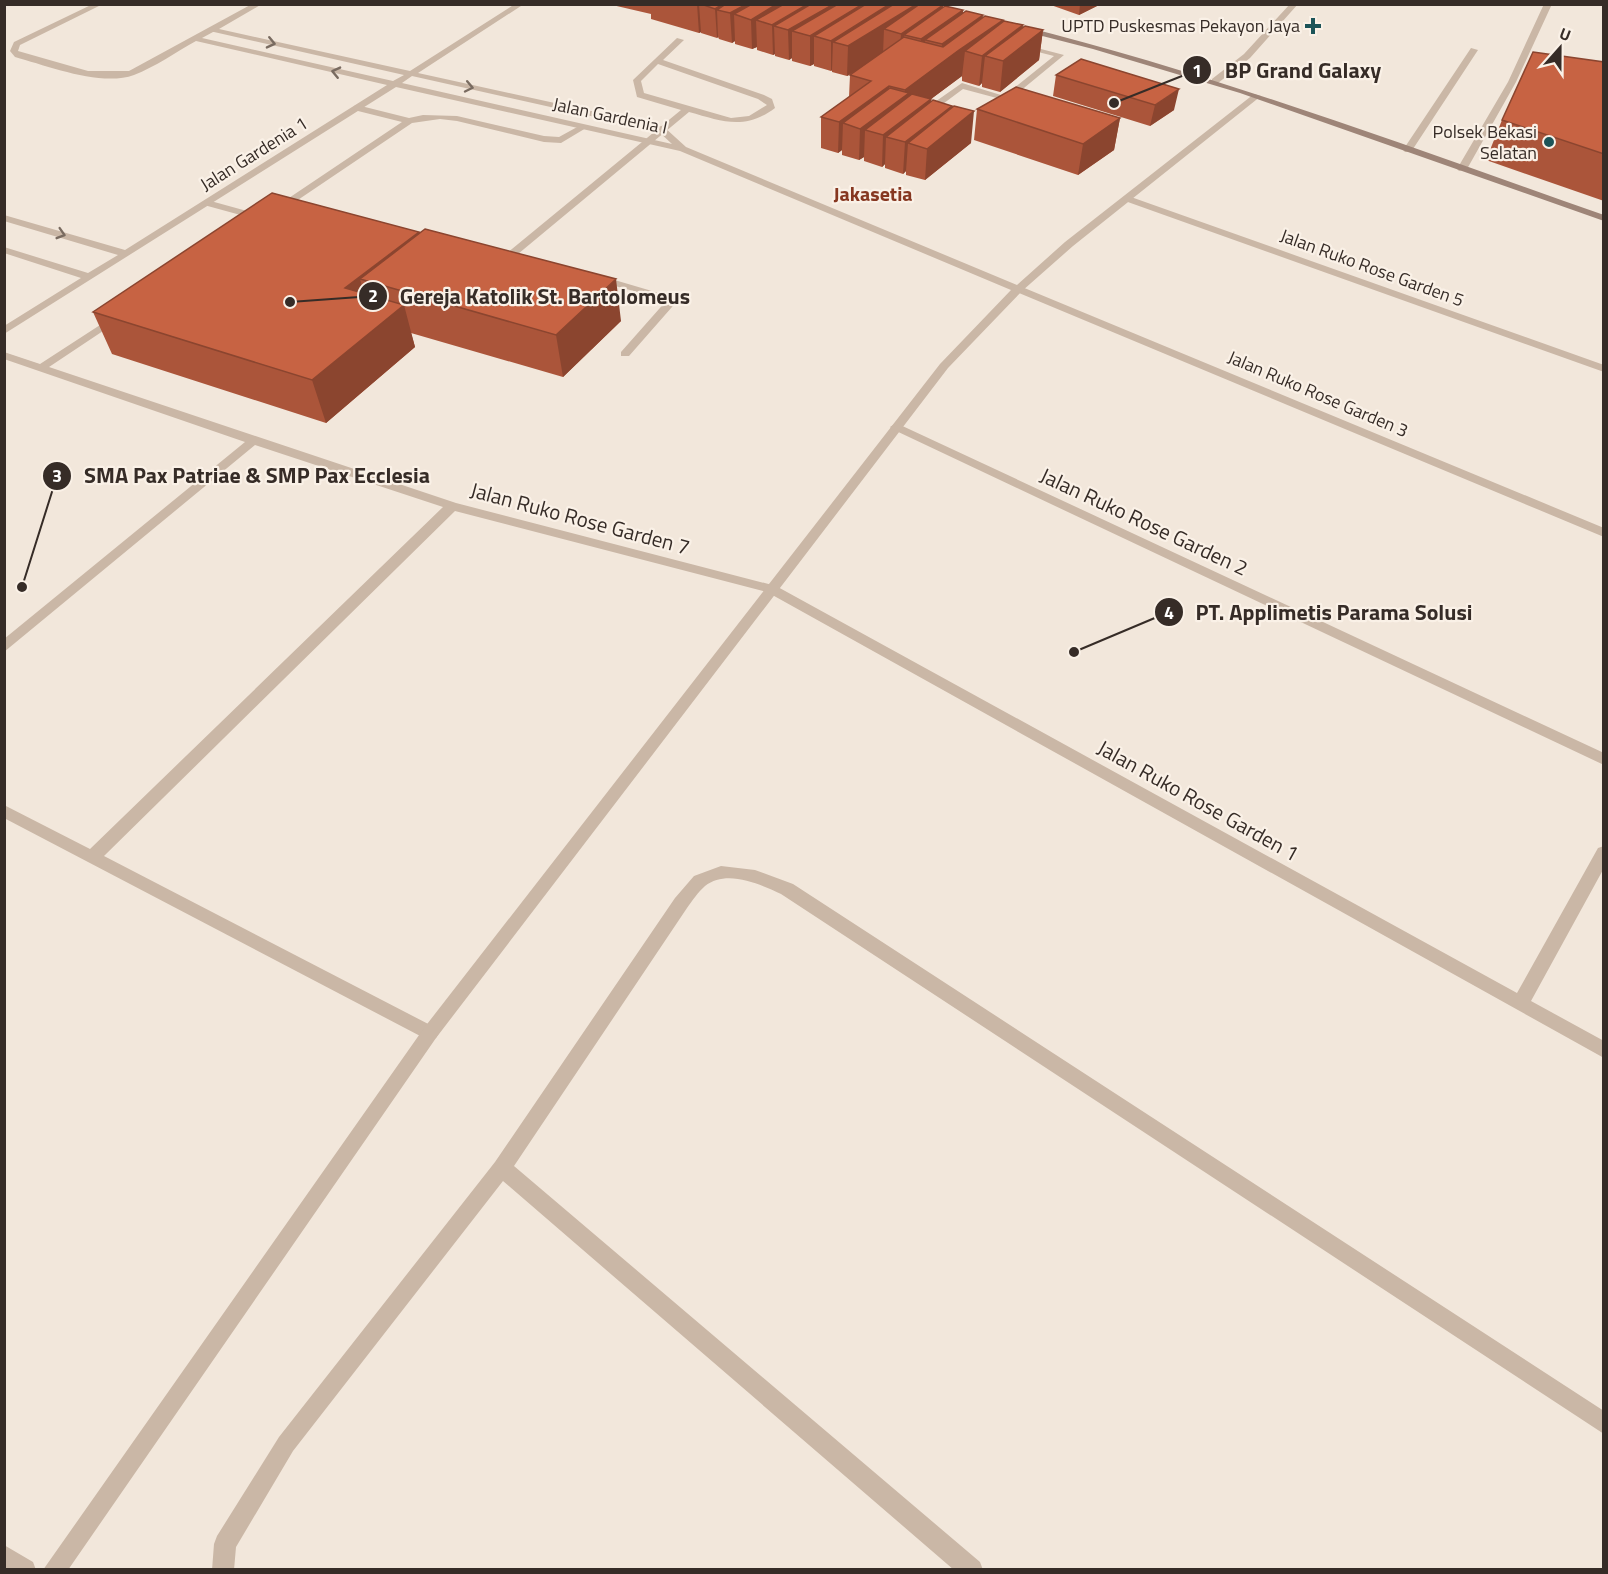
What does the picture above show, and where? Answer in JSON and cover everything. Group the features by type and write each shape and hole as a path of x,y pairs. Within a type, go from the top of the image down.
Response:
{"main road":[{"path":"1007,25 1105,48 1215,81 1604,218"}],"street":[{"path":"100,4 17,44 14,51 18,55 100,76 117,76 131,73 260,4"},
{"name":"Jalan Gardenia 1","path":"4,331 521,4"},
{"path":"1215,81 1247,56 1295,4"},
{"path":"1462,169 1512,82 1548,4"},
{"name":"Jalan Gardenia I","path":"214,30 661,129 683,149"},
{"name":"Jalan Gardenia I","path":"196,39 393,86 683,149"},
{"path":"657,61 761,97 769,101 772,106 762,116 740,122 640,95 637,80 657,61 680,40"},
{"path":"928,123 917,119 962,86 1005,99 1060,55 1014,43"},
{"path":"1408,150 1474,51"},
{"path":"1512,82 1522,83"},
{"path":"54,1569 430,1033 944,366 1018,289 1069,244 1257,96"},
{"path":"357,108 409,122"},
{"path":"533,261 511,255 645,141 687,109"},
{"path":"254,225 421,116 439,116 561,140 582,128"},
{"name":"Jalan Ruko Rose Garden 3","path":"683,149 1604,533"},
{"name":"Jalan Ruko Rose Garden 5","path":"1128,199 1604,369"},
{"path":"207,203 264,218"},
{"path":"4,218 126,254"},
{"path":"4,250 90,277"},
{"path":"587,276 674,299 625,354"},
{"path":"42,367 126,311"},
{"name":"Jalan Ruko Rose Garden 7","path":"4,356 452,506 771,589"},
{"name":"Jalan Ruko Rose Garden 2","path":"896,427 1604,760"},
{"path":"4,647 253,441"},
{"path":"92,857 452,506"},
{"name":"Jalan Ruko Rose Garden 1","path":"771,589 1604,1050"},
{"path":"4,811 430,1033"},
{"path":"1521,1004 1604,852"},
{"path":"224,1569 225,1544 286,1444 502,1168 681,903 701,880 726,872 757,876 787,889 1604,1424"},
{"path":"502,1168 972,1569"},
{"path":"4,1556 25,1569"}],"building":[{"path":"701,4 723,4 715,9"},
{"path":"726,4 747,4 730,13 717,10"},
{"path":"752,4 777,4 751,20 734,14"},
{"path":"784,4 808,4 772,25 756,20"},
{"path":"811,4 834,4 788,30 774,26"},
{"path":"838,4 863,4 810,36 792,31"},
{"path":"866,4 890,4 831,41 814,36"},
{"path":"894,4 917,4 848,46 833,42"},
{"path":"920,4 943,5 901,34 884,29"},
{"path":"945,6 963,10 921,39 904,35"},
{"path":"966,11 983,15 942,44 925,40"},
{"path":"985,16 1003,20 905,90 889,86 839,122 821,117 871,81 850,75 904,37 943,47"},
{"path":"1004,21 1023,25 982,56 965,51"},
{"path":"1025,26 1043,30 1003,61 985,56"},
{"path":"1533,52 1604,62 1604,154 1502,120"},
{"path":"1081,59 1179,89 1155,105 1056,75"},
{"path":"1016,87 1120,118 1083,144 977,109"},
{"path":"890,88 909,93 860,129 843,123"},
{"path":"912,94 931,99 883,135 865,130"},
{"path":"933,100 952,106 905,142 886,137"},
{"path":"954,106 974,111 927,149 908,143"},
{"path":"272,193 419,232 345,288 404,305 312,380 93,312"},
{"path":"425,229 616,279 556,335 360,279"}],"place":[{"name":"UPTD Puskesmas Pekayon Jaya","path":"1313,26"},
{"name":"BP Grand Galaxy","path":"1114,103"},
{"name":"Polsek Bekasi Selatan","path":"1549,142"},
{"name":"Gereja Katolik St. Bartolomeus","path":"290,302"},
{"name":"SMA Pax Patriae & SMP Pax Ecclesia","path":"22,587"},
{"name":"PT. Applimetis Parama Solusi","path":"1074,652"}],"district":[{"name":"Jakasetia","path":"873,194"}]}
